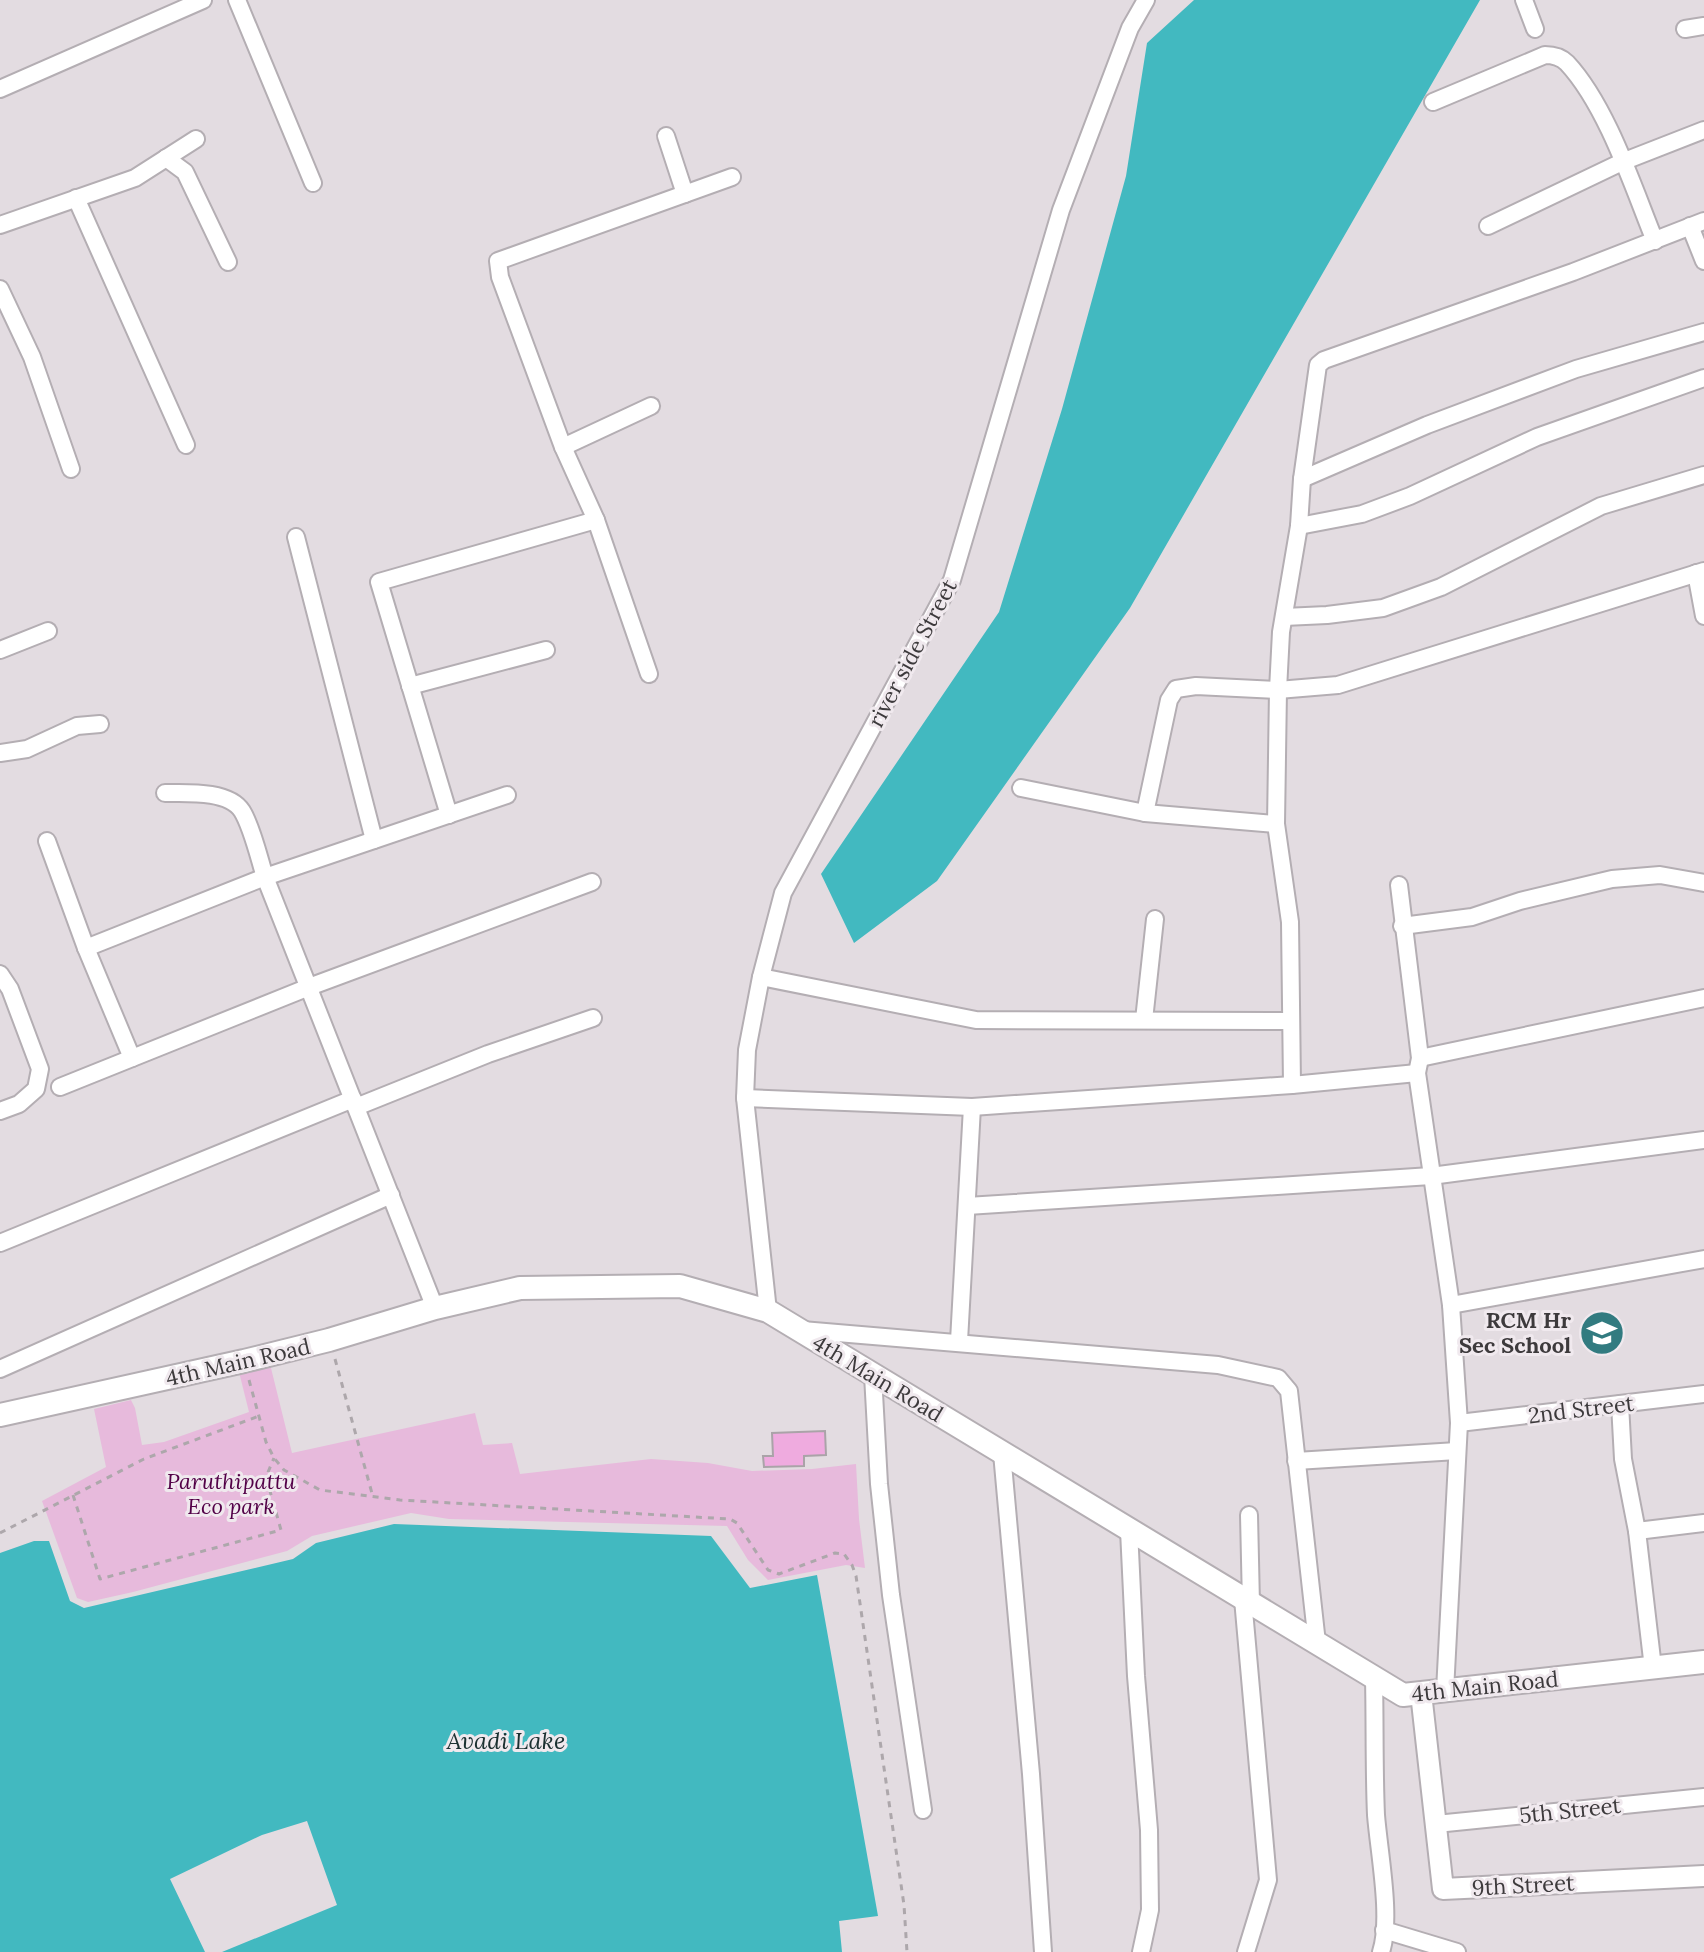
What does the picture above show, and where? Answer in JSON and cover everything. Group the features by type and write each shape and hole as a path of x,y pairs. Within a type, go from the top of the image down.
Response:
{"main road":[{"name":"4th Main Road","path":"0,1415 244,1361 520,1288 680,1286 768,1311 1403,1695 1704,1662"}],"street":[{"path":"0,89 203,0"},
{"path":"237,0 313,183"},
{"name":"river side Street","path":"768,1311 745,1098 747,1050 761,977 783,893 952,580 1061,210 1130,28 1146,0"},
{"path":"1524,0 1535,29"},
{"path":"1685,29 1704,26"},
{"path":"1433,102 1531,60 1554,55 1566,61 1588,93 1622,162 1655,241"},
{"path":"1488,226 1622,162 1704,130"},
{"path":"666,136 685,194"},
{"path":"0,225 135,178 196,139"},
{"path":"166,158 185,172 228,262"},
{"path":"649,674 596,520 563,447 500,277 498,261 732,177"},
{"path":"76,198 186,445"},
{"path":"1292,1085 1290,922 1276,824 1278,690 1284,617 1299,526 1317,369 1321,362 1697,224 1704,261"},
{"path":"0,289 32,357 71,469"},
{"path":"1302,479 1427,425 1576,369 1704,332"},
{"path":"1299,526 1362,514 1410,496 1537,437 1704,378"},
{"path":"563,447 651,406"},
{"path":"1284,617 1383,608 1441,587 1601,506 1704,475"},
{"path":"449,815 379,582 596,520"},
{"path":"296,537 374,840"},
{"path":"1145,813 1169,700 1176,689 1196,686 1278,690 1338,685 1700,572 1704,616"},
{"path":"0,650 48,631"},
{"path":"410,686 546,650"},
{"path":"0,753 27,749 77,726 100,724"},
{"path":"1021,788 1145,813 1276,824"},
{"path":"165,793 204,792 228,800 241,809 435,1308"},
{"path":"86,948 265,877 507,795"},
{"path":"47,841 86,948 132,1058"},
{"path":"1402,926 1472,917 1520,901 1612,879 1660,875 1704,883"},
{"path":"60,1087 309,987 592,882"},
{"path":"1399,885 1431,1176 1451,1305 1459,1423 1445,1691"},
{"path":"1144,1020 1155,919"},
{"path":"0,974 10,989 40,1069 36,1089 19,1104 0,1111"},
{"path":"761,977 976,1020 1290,1021"},
{"path":"745,1098 972,1107 1292,1085 1419,1065 1704,998"},
{"path":"0,1243 354,1103 593,1018"},
{"path":"959,1341 972,1107"},
{"path":"967,1206 1431,1176 1704,1140"},
{"path":"0,1369 391,1195"},
{"path":"1451,1305 1704,1259"},
{"path":"798,1329 1218,1365 1278,1378 1289,1391 1317,1643"},
{"path":"873,1375 879,1484 889,1579 923,1810"},
{"name":"2nd Street","path":"1459,1423 1704,1394"},
{"path":"1620,1404 1623,1459 1637,1531 1653,1668"},
{"path":"1296,1461 1457,1451"},
{"path":"1002,1453 1031,1774 1043,1952"},
{"path":"1246,1952 1268,1880 1247,1601 1249,1515"},
{"path":"1637,1531 1704,1523"},
{"path":"1129,1530 1136,1676 1149,1830 1150,1910 1141,1952"},
{"path":"1374,1678 1376,1814 1384,1897 1381,1952"},
{"name":"9th Street","path":"1421,1693 1443,1889 1704,1876"},
{"name":"5th Street","path":"1436,1824 1704,1797"},
{"path":"1384,1930 1457,1952"}],"path":[{"path":"329,1340 373,1497"},
{"path":"244,1361 274,1458 284,1470 320,1490 546,1510 730,1519 737,1523 768,1570 779,1574 835,1553 844,1554 856,1576 904,1905 907,1952"},
{"path":"0,1533 144,1459 259,1416"},
{"path":"73,1495 100,1579 281,1530 266,1477 274,1458"}],"green space":[{"name":"Paruthipattu Eco park","path":"270,1364 292,1453 475,1413 483,1445 512,1443 520,1474 651,1459 708,1463 752,1471 856,1464 865,1568 846,1565 768,1580 748,1560 727,1526 449,1519 411,1513 312,1536 287,1551 133,1592 88,1602 77,1598 42,1501 106,1467 94,1409 131,1400 142,1445 164,1442 249,1412 239,1372"}],"water":[{"path":"1194,0 1480,0 1130,608 937,881 854,943 821,874 999,612 1062,409 1126,176 1147,43"},
{"name":"Avadi Lake","path":"394,1524 711,1536 750,1588 817,1575 878,1916 839,1921 842,1952 222,1952 337,1905 307,1821 262,1835 170,1879 205,1952 0,1952 0,1553 34,1541 49,1541 70,1601 84,1608 293,1559 316,1543"}],"building":[{"path":"825,1431 826,1455 804,1456 804,1466 764,1467 763,1456 773,1456 772,1433"}],"place":[{"name":"RCM Hr Sec School","path":"1602,1333"}]}
